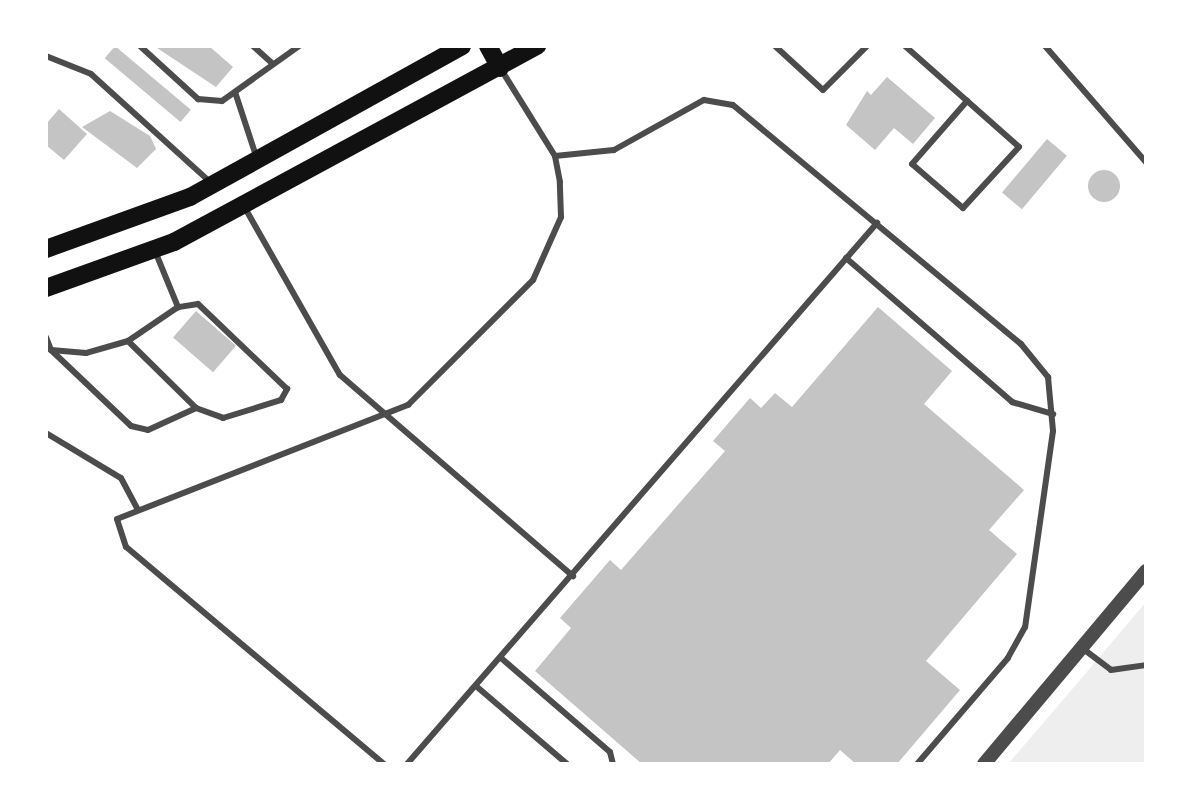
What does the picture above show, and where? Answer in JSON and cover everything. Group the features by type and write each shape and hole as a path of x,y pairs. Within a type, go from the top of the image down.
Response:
{"main road":[{"path":"46,249 213,184 462,46"},
{"path":"488,46 500,68"},
{"path":"46,288 154,250 245,206 537,46"}],"street":[{"path":"984,764 1146,571"}],"lane":[{"path":"140,46 198,99 222,101 299,46"},
{"path":"253,46 272,63"},
{"path":"775,46 823,90 867,46"},
{"path":"905,46 1019,147 963,208 912,164 967,101"},
{"path":"1045,46 1146,162"},
{"path":"46,56 91,74 213,184"},
{"path":"384,764 126,547 117,519 377,411 408,405 533,280 561,217 555,156 500,68"},
{"path":"235,92 258,160"},
{"path":"555,156 614,150 704,100 733,105 1021,344 1048,377 1053,414 1025,627 1008,658 917,764"},
{"path":"245,206 340,375 377,411 573,576"},
{"path":"407,764 877,223"},
{"path":"154,250 178,307"},
{"path":"846,258 1012,402 1053,414"},
{"path":"48,353 86,353 128,341 178,307 198,304 287,389 281,400 223,418 196,408 128,341"},
{"path":"46,337 48,353 131,426 148,430 196,408"},
{"path":"46,433 121,478 138,510"},
{"path":"1082,648 1111,670 1146,665"},
{"path":"501,658 610,752 613,764"},
{"path":"476,686 567,764"}],"shaded area":[{"path":"1146,602 1146,764 1008,764 1074,687"}],"building":[{"path":"115,46 191,110 181,122 105,58"},
{"path":"154,46 209,46 233,67 216,87"},
{"path":"887,77 935,118 913,144 894,128 875,150 846,125 867,91 871,95"},
{"path":"59,109 87,134 64,160 46,145 46,124"},
{"path":"110,111 150,136 156,149 137,168 82,127"},
{"path":"1047,139 1067,156 1022,209 1002,193"},
{"path":"1104,170 1116,174 1120,186 1116,198 1104,202 1092,198 1088,186 1092,174"},
{"path":"878,307 952,371 924,404 1024,490 989,530 1017,554 926,661 960,690 897,764 856,764 840,750 828,764 642,764 535,671 571,628 560,618 610,560 621,570 725,451 713,441 750,398 761,408 775,393 792,407"},
{"path":"196,311 236,346 213,372 173,337"}]}
